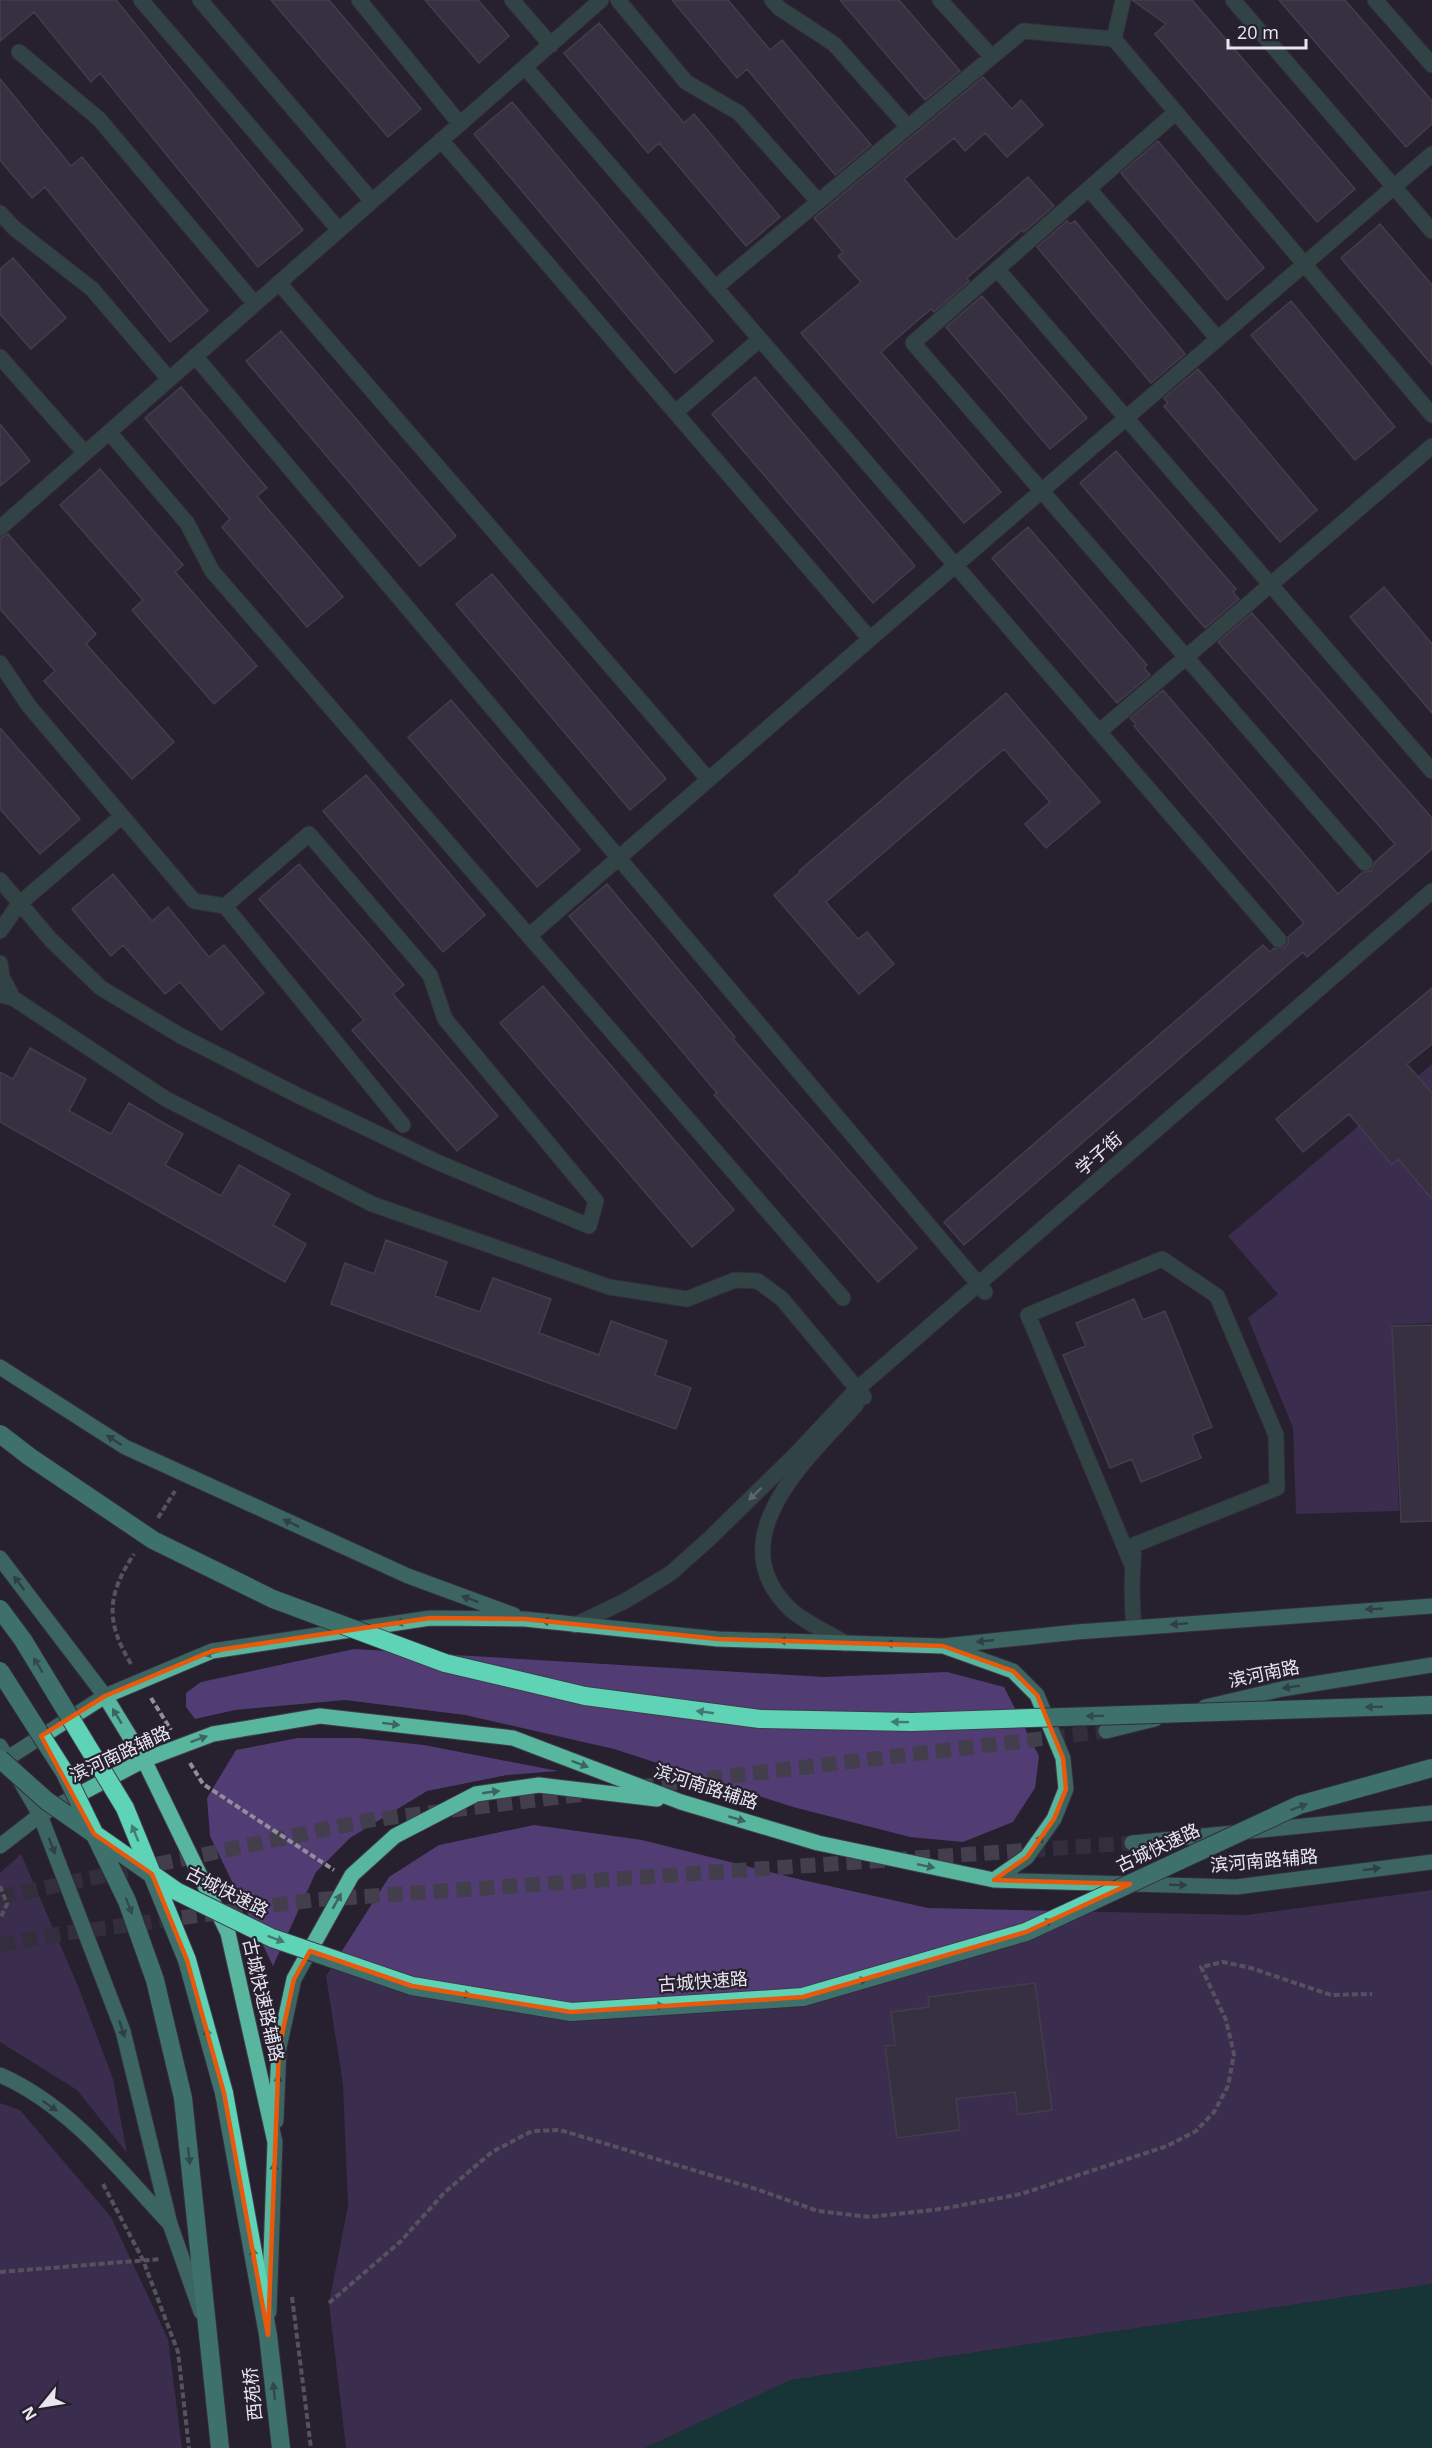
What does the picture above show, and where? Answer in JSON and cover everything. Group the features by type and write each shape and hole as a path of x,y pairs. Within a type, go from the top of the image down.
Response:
{"highway":[{"path":"0,1434 30,1457 153,1540 273,1599 445,1663 585,1696 760,1719 912,1722 1432,1705"},
{"name":"西苑桥","path":"0,1609 23,1641 125,1808 187,1960 224,2093 268,2335 280,2448"},
{"path":"0,1671 65,1773 127,1901 155,1980 183,2098 220,2448"},
{"name":"古城快速路","path":"2,1756 47,1801 177,1892 272,1938 412,1986 571,2012 803,1997 814,1994 1026,1932 1299,1805 1432,1768"}],"main road":[{"path":"0,1366 125,1447 408,1576 525,1619"},
{"name":"古城快速路辅路","path":"0,1558 105,1696 144,1760 228,1933 275,2142 268,2335"},
{"path":"205,2323 170,2224 123,2031 40,1815 2,1756 105,1696 212,1652 430,1618 525,1619 718,1639 943,1646 1134,1628 1432,1606"},
{"path":"943,1646 1013,1671 1037,1695 1063,1758 1066,1790 1054,1819 1027,1857 994,1880"},
{"name":"滨河南路","path":"1106,1731 1282,1689 1432,1665"},
{"name":"滨河南路辅路","path":"0,1846 40,1815 144,1760 213,1734 320,1716 513,1738 681,1802 818,1843 994,1880 1236,1887 1432,1862"},
{"path":"275,2142 279,2048 294,1979 349,1880 395,1836 476,1794 539,1785 681,1802"},
{"path":"1132,1843 1432,1813"},
{"path":"0,2075 16,2082 80,2127 170,2224"}],"street":[{"path":"141,0 339,230"},
{"path":"200,0 372,201"},
{"path":"359,0 460,124"},
{"path":"512,0 550,45"},
{"path":"0,526 601,0"},
{"path":"618,0 686,82 739,113 818,201"},
{"path":"772,0 779,8 834,44 908,127"},
{"path":"940,0 992,57"},
{"path":"1114,39 1123,0"},
{"path":"1233,0 1432,231"},
{"path":"1375,0 1432,65"},
{"path":"716,287 1023,31 1114,39 1432,415"},
{"path":"19,52 99,119 255,304"},
{"path":"525,67 1280,940"},
{"path":"1176,112 913,343 1365,863"},
{"path":"441,140 870,639"},
{"path":"529,936 1432,154"},
{"path":"1089,189 1218,339"},
{"path":"0,213 14,228 92,289 169,379"},
{"path":"997,269 1432,771"},
{"path":"279,283 708,779"},
{"path":"676,412 760,339"},
{"path":"195,356 981,1288"},
{"path":"0,357 86,453"},
{"path":"110,432 187,523 212,571 843,1298"},
{"path":"1100,731 1432,446"},
{"path":"0,663 29,706 194,901 225,906 403,1125"},
{"path":"0,931 19,904 122,816"},
{"path":"0,880 19,904 101,988 181,1036 436,1162 589,1226 596,1201 445,1019 430,975 309,834 225,906"},
{"name":"学子街","path":"801,1457 860,1393 1432,891"},
{"name":"学子街","path":"981,1288 1432,905"},
{"path":"0,963 6,997 166,1099 372,1204 609,1287 687,1299 735,1280 758,1281 782,1299 860,1393"},
{"path":"1132,1565 1028,1315 1162,1258 1217,1296 1276,1435 1277,1488 1134,1545 1130,1588 1134,1628"},
{"path":"575,1625 625,1601 671,1573 801,1457"},
{"path":"801,1457 779,1495 761,1541 768,1582 791,1610 845,1643"}],"path":[{"path":"154,1523 186,1475"},
{"path":"135,1553 114,1591 112,1617 124,1653 203,1784 349,1880"},
{"path":"0,1886 7,1904 0,1918"},
{"path":"329,2303 400,2242 445,2192 492,2151 532,2131 560,2130 753,2188 818,2211 870,2217 941,2209 1021,2194 1167,2146 1196,2131 1214,2112 1228,2086 1234,2054 1226,2020 1201,1967 1223,1962 1251,1968 1331,1995 1372,1994"},
{"path":"98,2175 143,2260 178,2352 189,2448"},
{"path":"0,2272 181,2257"},
{"path":"291,2293 299,2339 311,2448"}],"highlighted area":[{"path":"430,1618 525,1619 718,1639 943,1646 1013,1671 1037,1695 1063,1758 1066,1789 1054,1819 1027,1857 994,1880 1130,1884 1026,1932 803,1997 571,2012 412,1986 310,1951 294,1979 279,2048 268,2335 224,2093 187,1960 152,1874 94,1834 41,1736 105,1696 212,1651"}],"shaded area":[{"path":"1432,1064 1432,1323 1392,1325 1399,1511 1296,1514 1293,1428 1248,1318 1278,1294 1228,1236"},
{"path":"354,1649 824,1677 947,1672 1004,1687 1039,1756 1035,1788 1013,1822 963,1842 910,1837 793,1807 614,1749 465,1715 345,1700 235,1710 195,1719 186,1707 186,1693 201,1682"},
{"path":"298,1738 358,1738 424,1745 558,1771 507,1775 427,1791 350,1838 316,1872 273,1966 210,1836 207,1798 236,1750"},
{"path":"534,1825 642,1840 798,1879 928,1908 1247,1915 1432,1890 1432,2284 791,2380 645,2448 346,2448 329,2303 348,2206 343,2084 326,1976 389,1877 439,1845"},
{"path":"21,1854 78,1986 113,2079 127,2153 77,2090 0,2042 0,1873"},
{"path":"0,2103 20,2110 111,2217 168,2339 182,2448 0,2448"},
{"path":"1432,2284 1432,2448 645,2448 791,2380"}],"building":[{"path":"0,0 116,0 303,230 258,267 100,73 91,82 34,12 0,41"},
{"path":"271,0 329,0 421,109 388,137"},
{"path":"425,0 478,0 509,36 479,63"},
{"path":"672,0 728,0 770,50 782,40 871,145 835,175 747,69 737,78"},
{"path":"840,0 899,0 960,71 925,100"},
{"path":"1132,0 1192,0 1355,189 1317,222 1155,34 1166,24"},
{"path":"1279,0 1345,0 1432,101 1432,124 1406,147"},
{"path":"599,23 684,123 694,114 780,217 746,246 659,143 648,153 564,53"},
{"path":"983,77 1012,109 1021,100 1043,125 1007,157 985,133 965,151 954,138 904,179 956,240 1028,177 1054,206 1024,232 1022,230 967,278 969,281 934,312 931,309 881,352 1001,492 964,523 801,333 861,282 838,256 843,252 814,218"},
{"path":"0,79 71,166 82,157 208,311 170,342 45,187 32,198 0,160"},
{"path":"512,102 713,341 675,373 474,134"},
{"path":"1158,141 1264,268 1227,300 1121,173"},
{"path":"1067,221 1070,224 1075,221 1185,354 1151,383 1037,247"},
{"path":"1380,224 1432,285 1432,365 1341,258"},
{"path":"13,258 66,318 31,349 0,314 0,269"},
{"path":"982,296 1087,418 1050,449 946,327"},
{"path":"1291,301 1395,427 1355,460 1251,335"},
{"path":"281,331 456,536 420,566 246,361"},
{"path":"1198,369 1317,510 1280,542 1164,406 1168,403 1164,398"},
{"path":"755,377 915,566 873,603 712,414"},
{"path":"181,387 267,488 257,496 343,597 307,627 222,527 230,519 145,418"},
{"path":"0,424 30,461 0,486"},
{"path":"1116,451 1236,589 1233,592 1239,599 1205,628 1080,483"},
{"path":"100,469 183,565 175,572 257,666 214,704 132,610 143,600 60,505"},
{"path":"1028,527 1147,665 1144,668 1150,675 1117,703 992,558"},
{"path":"8,534 96,634 86,644 174,742 132,779 44,681 55,671 0,609 0,538"},
{"path":"492,574 666,779 630,810 456,604"},
{"path":"1384,587 1432,644 1432,713 1350,617"},
{"path":"1252,613 1432,818 1432,849 1307,957 1303,952 964,1245 944,1222 1263,945 1270,952 1274,948 1285,948 1288,937 1304,923 1134,726 1136,724 1130,718 1163,690 1338,894 1363,872 1371,871 1375,862 1395,844 1218,642"},
{"path":"1006,693 1100,802 1046,848 1025,824 1050,802 1004,749 826,902 858,939 867,932 894,964 859,994 774,895"},
{"path":"451,700 580,850 537,887 408,737"},
{"path":"0,728 80,819 40,854 0,809"},
{"path":"366,775 485,915 443,952 323,811"},
{"path":"299,864 404,985 393,994 498,1116 457,1151 352,1030 364,1020 259,899"},
{"path":"113,874 152,921 168,907 209,957 224,945 264,993 221,1030 180,982 165,994 123,945 111,956 72,909"},
{"path":"607,884 735,1037 733,1039 917,1248 878,1282 714,1095 717,1093 569,916"},
{"path":"543,986 734,1210 692,1247 500,1023"},
{"path":"1432,988 1432,1044 1407,1064 1432,1093 1432,1199 1398,1159 1392,1165 1349,1114 1303,1152 1276,1119"},
{"path":"30,1048 86,1079 69,1111 111,1134 129,1103 183,1134 165,1165 221,1196 239,1165 290,1194 273,1225 306,1244 285,1282 0,1122 0,1072 13,1079"},
{"path":"386,1240 447,1262 435,1296 480,1312 493,1278 551,1299 539,1333 599,1355 611,1321 667,1341 655,1375 691,1388 676,1429 331,1304 345,1263 374,1274"},
{"path":"1134,1299 1143,1320 1165,1311 1212,1427 1192,1435 1201,1458 1141,1482 1132,1459 1110,1468 1063,1355 1086,1346 1076,1323"},
{"path":"1432,1325 1432,1521 1401,1522 1392,1326"},
{"path":"1035,1983 1052,2110 1018,2115 1015,2092 956,2099 960,2130 897,2138 885,2046 895,2045 891,2012 929,2007 928,1997"}],"tunnel":[{"path":"639,1787 1106,1731"},
{"path":"0,1897 370,1820 585,1794"},
{"path":"0,1945 60,1934 313,1900 1132,1843"}]}
